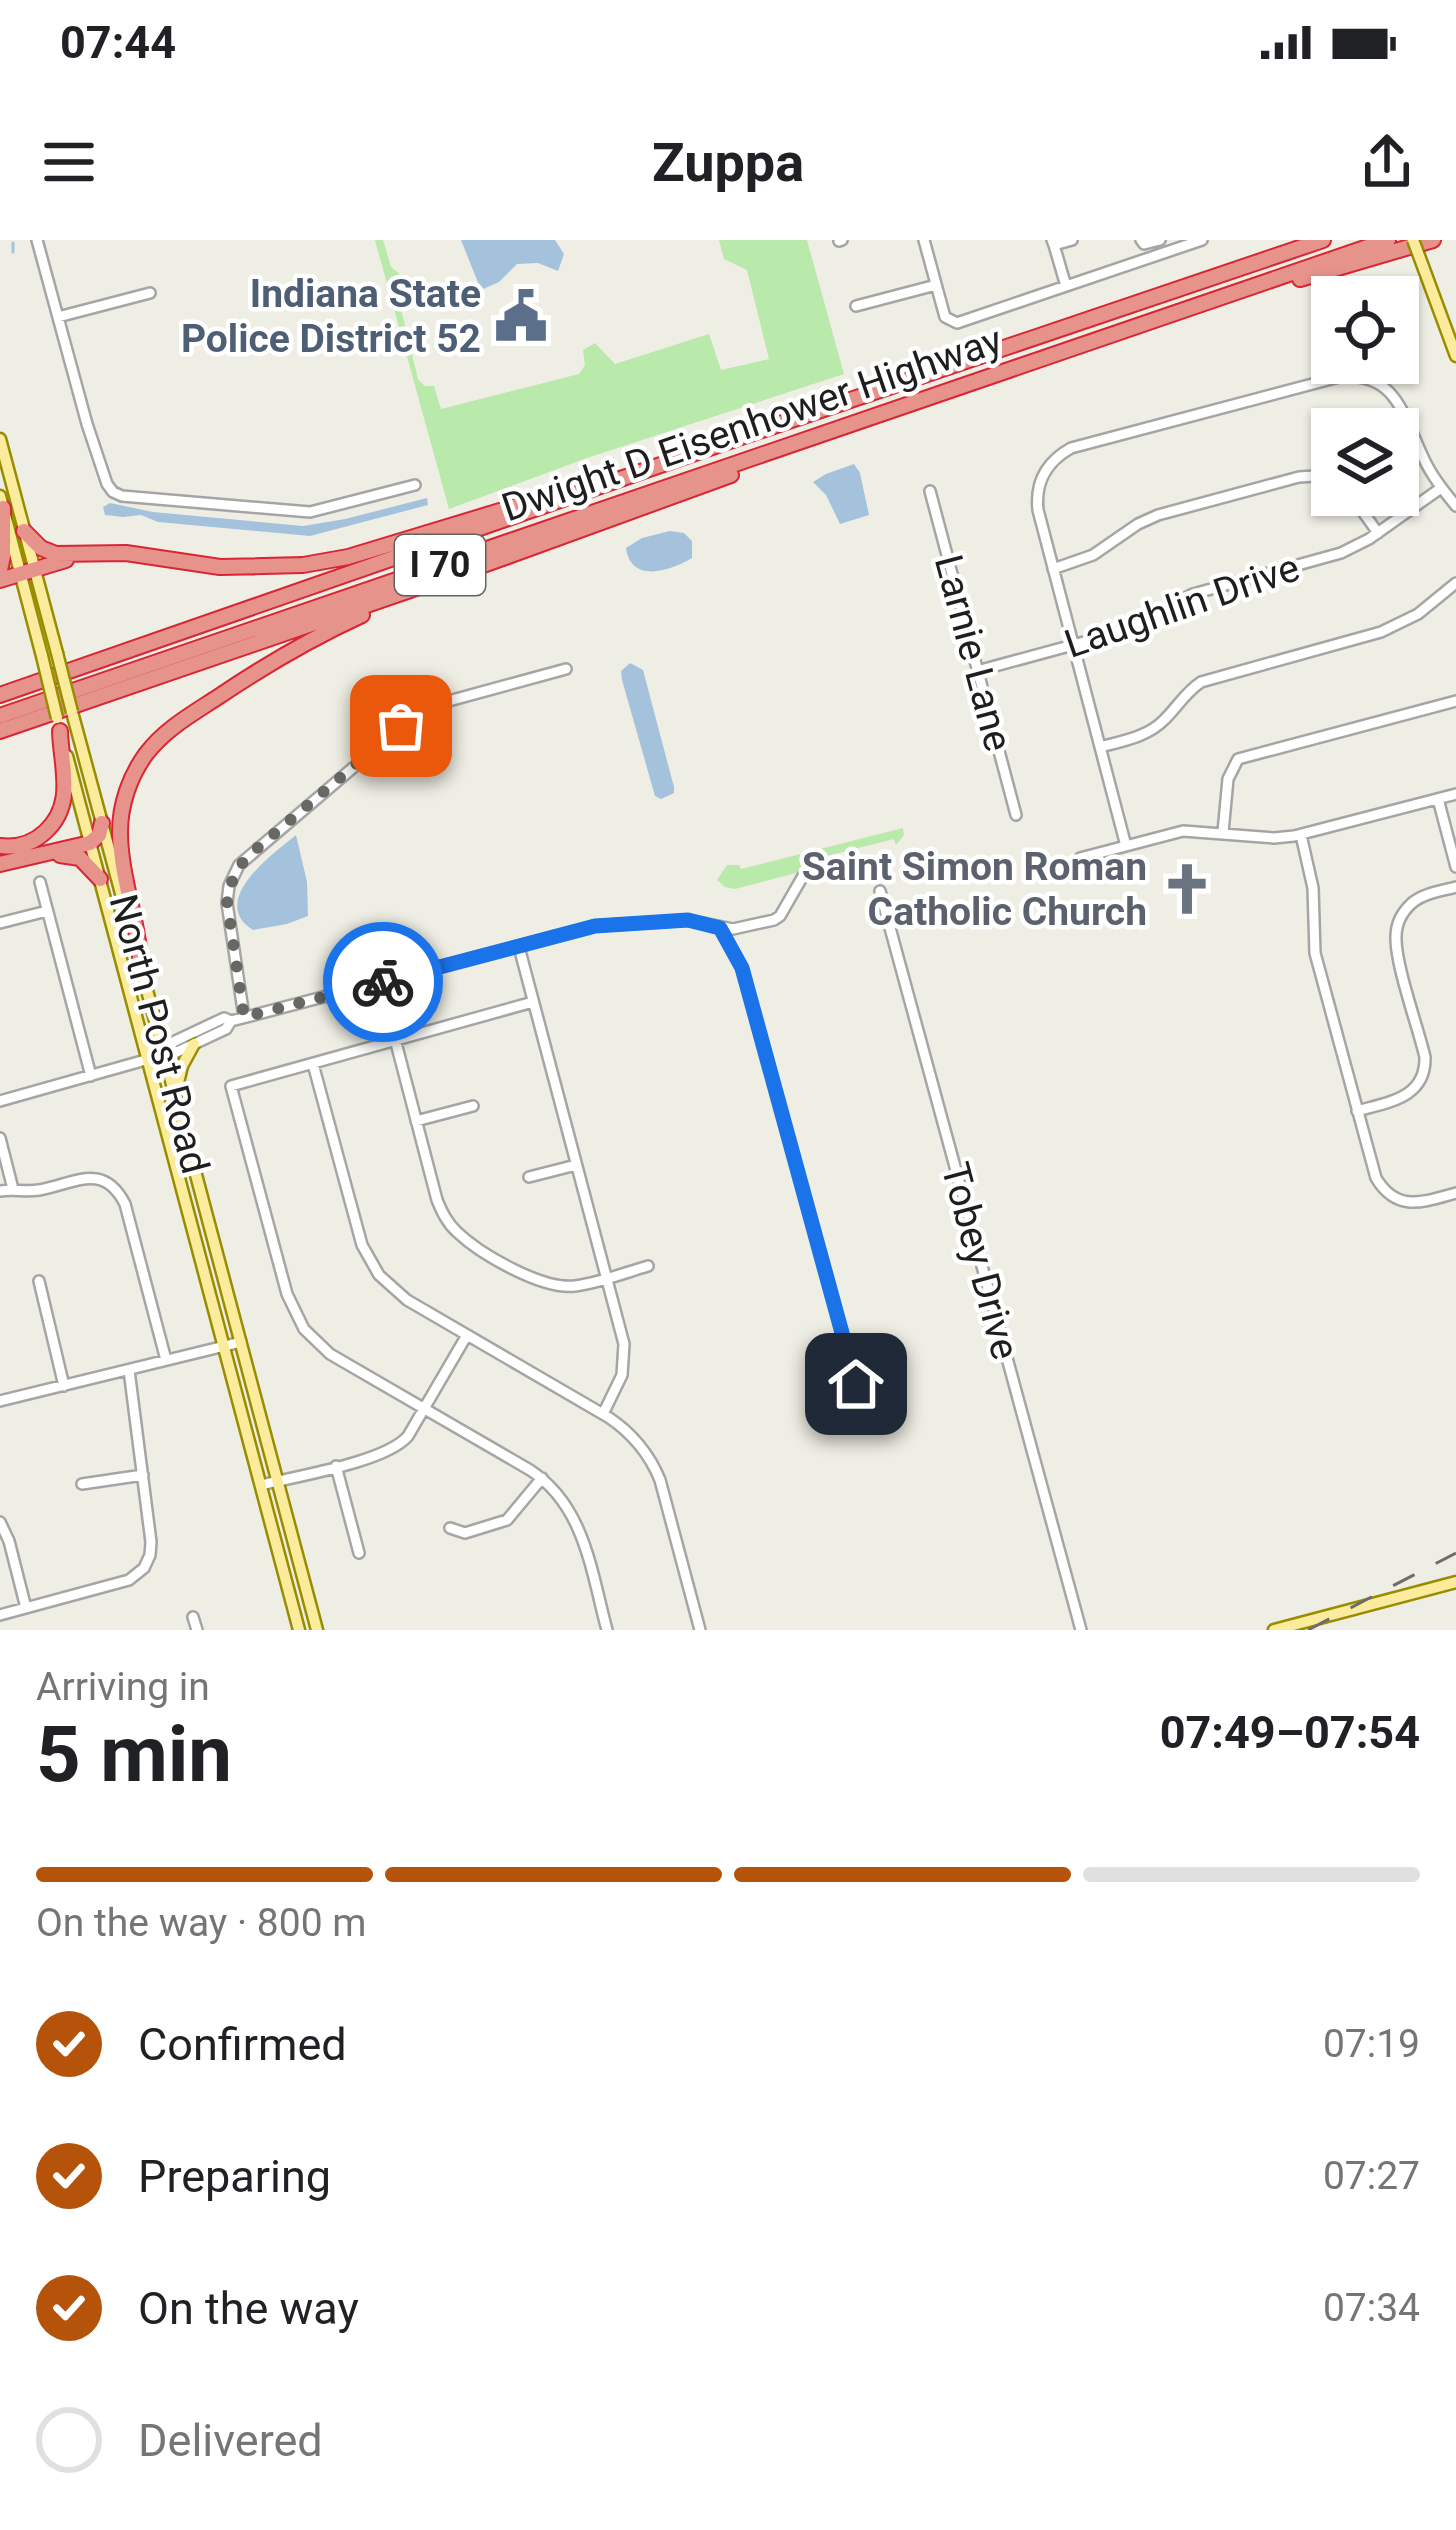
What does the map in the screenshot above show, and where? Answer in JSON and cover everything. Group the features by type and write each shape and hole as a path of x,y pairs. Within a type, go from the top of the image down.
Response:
{"highway":[{"name":"Dwight D Eisenhower Highway","path":"0,695 1323,240"},
{"name":"Dwight D Eisenhower Highway","path":"0,716 1388,240"},
{"path":"1208,302 1433,240"},
{"path":"0,731 698,488 880,414"},
{"path":"24,531 49,553 138,554 220,567 303,565 466,522 741,437"},
{"path":"0,570 2,502"},
{"path":"0,580 88,553"},
{"path":"141,968 120,824 129,785 155,743 172,727 311,640 489,563"},
{"path":"0,846 33,842 57,819 66,785 59,725"},
{"path":"0,864 90,843 99,835 102,823"},
{"path":"43,855 80,858 100,879"}],"main road":[{"path":"1415,246 1456,356"},
{"name":"North Post Road","path":"0,439 24,531 42,656 59,725 299,1630"},
{"name":"North Post Road","path":"2,502 57,653 317,1630"},
{"path":"175,1094 194,1044"},
{"path":"1274,1630 1456,1582"}],"street":[{"path":"37,240 88,426 111,490 122,496 310,512 415,485"},
{"path":"924,240 945,316 960,323 1202,240"},
{"path":"1066,286 1053,243 1072,240"},
{"path":"1149,259 1143,242 1159,240 1162,254"},
{"path":"856,307 936,285"},
{"path":"58,317 150,293"},
{"path":"1126,845 1037,510 1041,478 1057,457 1072,448 1339,377 1360,376 1389,391 1399,404 1427,466 1456,506"},
{"path":"1053,569 1096,554 1138,524 1165,512 1311,476"},
{"name":"Laughlin Drive","path":"977,670 1138,624 1193,594 1346,551 1441,488"},
{"name":"Larnie Lane","path":"929,490 1016,815"},
{"path":"1366,516 1378,533"},
{"path":"1100,747 1135,739 1155,728 1201,682 1381,632 1418,614 1456,583"},
{"path":"244,1017 227,903 239,865 423,708 566,669"},
{"path":"1223,832 1228,779 1238,759 1456,701"},
{"path":"1080,858 1183,831 1274,838 1300,835 1456,794"},
{"path":"1438,799 1456,867"},
{"path":"1300,835 1313,889 1315,952 1376,1178 1385,1191 1402,1201 1420,1202 1456,1193"},
{"path":"0,1101 149,1059 224,1018 231,1021 600,926 688,920 733,929 776,919 803,876"},
{"path":"40,882 91,1076"},
{"path":"1358,1111 1408,1095 1424,1075 1425,1055 1396,948 1396,932 1414,902 1456,887"},
{"name":"Tobey Drive","path":"880,891 1081,1630"},
{"path":"0,923 47,910"},
{"path":"720,928 742,968 860,1397"},
{"path":"519,946 624,1344 619,1384 602,1414"},
{"path":"533,1002 231,1086 294,1312 306,1332 328,1352 542,1478 562,1498 578,1525 607,1630"},
{"path":"166,1051 177,1052 226,1029 231,1021"},
{"path":"395,1039 436,1200 462,1237 541,1282 576,1286 648,1267"},
{"path":"314,1064 368,1260 394,1291 633,1437 658,1474 700,1630"},
{"path":"416,1121 473,1106"},
{"path":"0,1138 13,1190"},
{"path":"529,1177 576,1165"},
{"path":"0,1191 42,1190 90,1178 119,1193 166,1360"},
{"path":"39,1281 64,1386"},
{"path":"261,1485 400,1445 467,1335"},
{"path":"0,1401 241,1342"},
{"path":"0,1615 122,1582 146,1565 152,1546 129,1370"},
{"path":"336,1466 359,1553"},
{"path":"82,1484 143,1475"},
{"path":"450,1528 465,1533 502,1523 514,1515 542,1478"},
{"path":"0,1522 26,1608"},
{"path":"193,1617 197,1630"}],"green space":[{"path":"375,240 383,240 391,267 400,274 400,305 418,379 425,386 434,386 441,409 579,374 585,365 583,350 595,343 615,364 709,334 721,370 769,359 747,270 724,259 719,240 807,240 844,374 587,458 449,509"},
{"path":"903,828 896,845 894,839 819,858 815,868 735,889 717,880 727,865 741,869"}],"water":[{"path":"461,240 555,240 564,254 558,271 538,263 517,264 499,282 481,290"},
{"path":"854,464 869,515 840,524 826,495 813,482"},
{"path":"427,498 428,505 310,536 158,522 141,515 105,515 103,507 110,503 153,512 303,526"},
{"path":"670,531 684,533 692,541 692,558 663,570 635,567 626,548"},
{"path":"630,663 643,670 674,787 674,793 661,799 655,796 622,680 621,671"},
{"path":"296,835 307,882 308,916 253,930 241,918 237,905 241,892 261,865"}],"waterway":[{"path":"13,243 13,252"}],"railway":[{"path":"1308,1630 1456,1553"}],"way so far":[{"path":"383,982 244,1017 227,901 239,865 401,726"}],"place":[{"name":"Indiana State Police District 52","path":"521,316"},
{"name":"Saint Simon Roman Catholic Church","path":"1187,889"}],"route":[{"path":"383,982 595,926 688,920 720,928 742,968 856,1384"}]}
